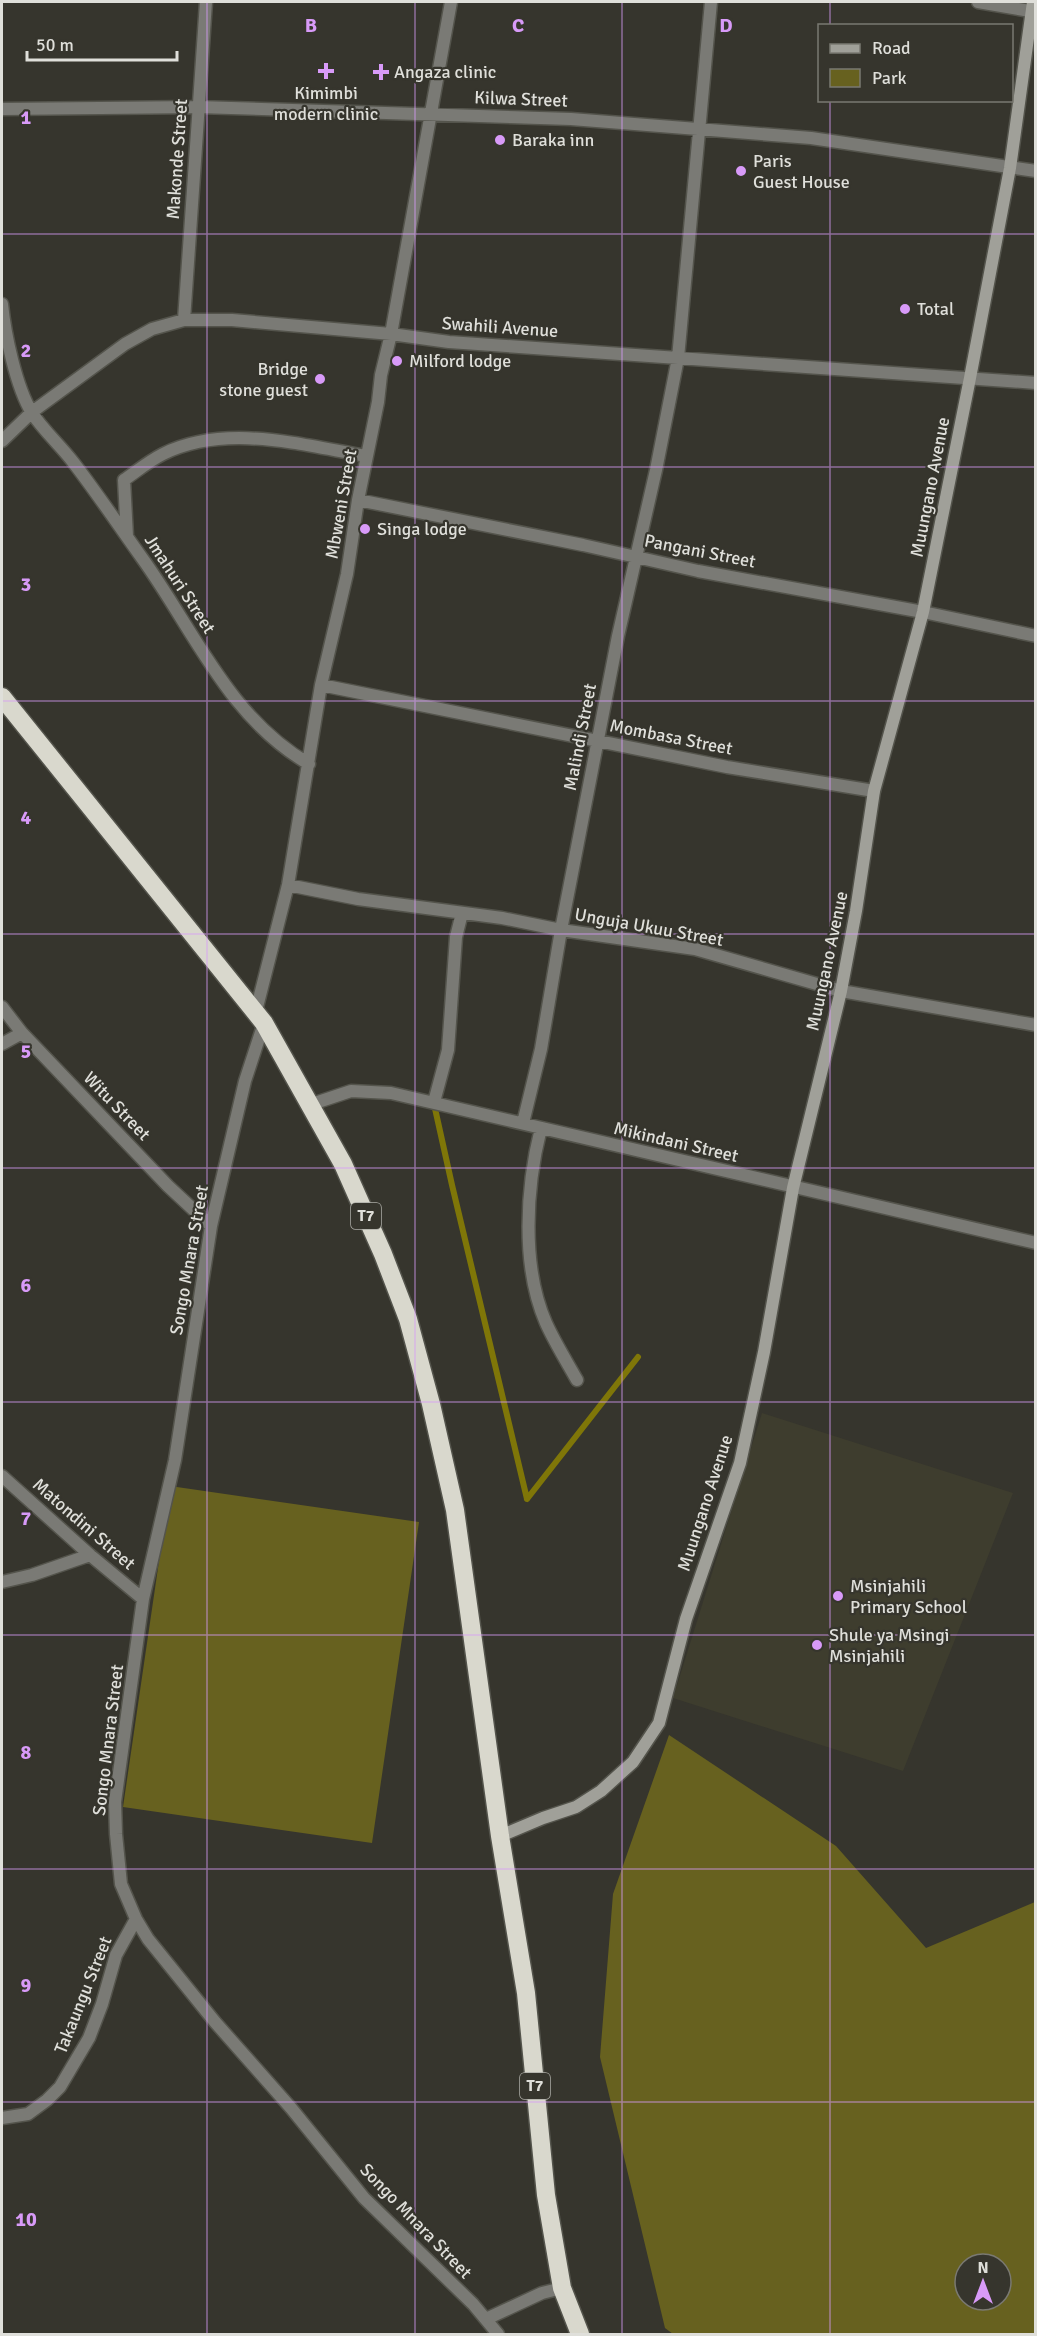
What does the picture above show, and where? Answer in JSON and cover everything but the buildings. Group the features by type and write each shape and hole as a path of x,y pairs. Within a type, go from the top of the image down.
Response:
{"highway":[{"name":"T7","path":"2,697 260,1017 343,1164 383,1254 408,1319 431,1404 455,1510 500,1836 526,1993 546,2195 562,2288 580,2334"}],"main road":[{"name":"Muungano Avenue","path":"500,1836 576,1807 601,1791 633,1762 658,1723 686,1619 740,1463 764,1352 793,1188 841,991 874,791 923,612 1010,168 1033,8"}],"street":[{"name":"Makonde Street","path":"184,320 206,2"},
{"name":"Mbweni Street","path":"260,1017 288,885 321,685 347,574 358,500 378,402 381,375 392,334 451,2"},
{"name":"Malindi Street","path":"523,1123 541,1049 597,742 678,358 711,2"},
{"path":"978,2 1033,8"},
{"name":"Kilwa Street","path":"2,109 198,107 571,119 811,138 1035,171"},
{"name":"Jmahuri Street","path":"2,304 7,339 32,412 72,461 127,537 185,622 211,666 247,715 289,753 309,764"},
{"name":"Swahili Avenue","path":"2,441 32,412 125,344 152,329 184,320 232,320 392,334 449,342 1035,383"},
{"path":"127,537 124,480 162,454 188,445 229,438 262,439 367,456"},
{"name":"Pangani Street","path":"358,500 698,571 923,612 1035,636"},
{"name":"Mombasa Street","path":"321,685 727,767 874,791"},
{"name":"Unguja Ukuu Street","path":"288,885 358,899 502,918 561,930 695,949 841,991 1035,1025"},
{"path":"434,1102 448,1050 456,937 462,913"},
{"name":"Witu Street","path":"2,1007 22,1033 168,1186 211,1226"},
{"name":"Songo Mnara Street","path":"260,1017 211,1226 175,1460 144,1599 115,1802 122,1884 136,1919 148,1938 214,2022 291,2108 364,2198 473,2304 498,2334"},
{"path":"2,1044 22,1033"},
{"name":"Mikindani Street","path":"309,1105 351,1091 391,1093 1035,1243"},
{"path":"542,1128 531,1185 531,1272 546,1322 577,1380"},
{"name":"Matondini Street","path":"2,1476 90,1555 144,1599"},
{"path":"2,1582 32,1575 90,1555"},
{"name":"Takaungu Street","path":"2,2118 28,2114 60,2088 89,2038 102,2004 116,1955 136,1919"},
{"path":"486,2319 542,2293 562,2288"}],"shaded area":[{"name":"Msinjahili Primary School","path":"762,1413 1013,1493 903,1771 673,1698"}],"green space":[{"path":"170,1486 419,1522 372,1843 123,1807"},
{"path":"669,1735 836,1846 926,1948 1035,1902 1035,2334 673,2334 665,2328 600,2057 613,1894"}],"waterway":[{"path":"434,1104 527,1499"},
{"path":"527,1499 638,1357"}],"place":[{"name":"Kimimbi modern clinic","path":"326,71"},
{"name":"Angaza clinic","path":"381,72"},
{"name":"Baraka inn","path":"500,140"},
{"name":"Paris Guest House","path":"741,171"},
{"name":"Total","path":"905,309"},
{"name":"Milford lodge","path":"397,361"},
{"name":"Bridge stone guest","path":"320,379"},
{"name":"Singa lodge","path":"365,529"},
{"name":"Msinjahili Primary School","path":"838,1596"},
{"name":"Shule ya Msingi Msinjahili","path":"817,1645"}]}
